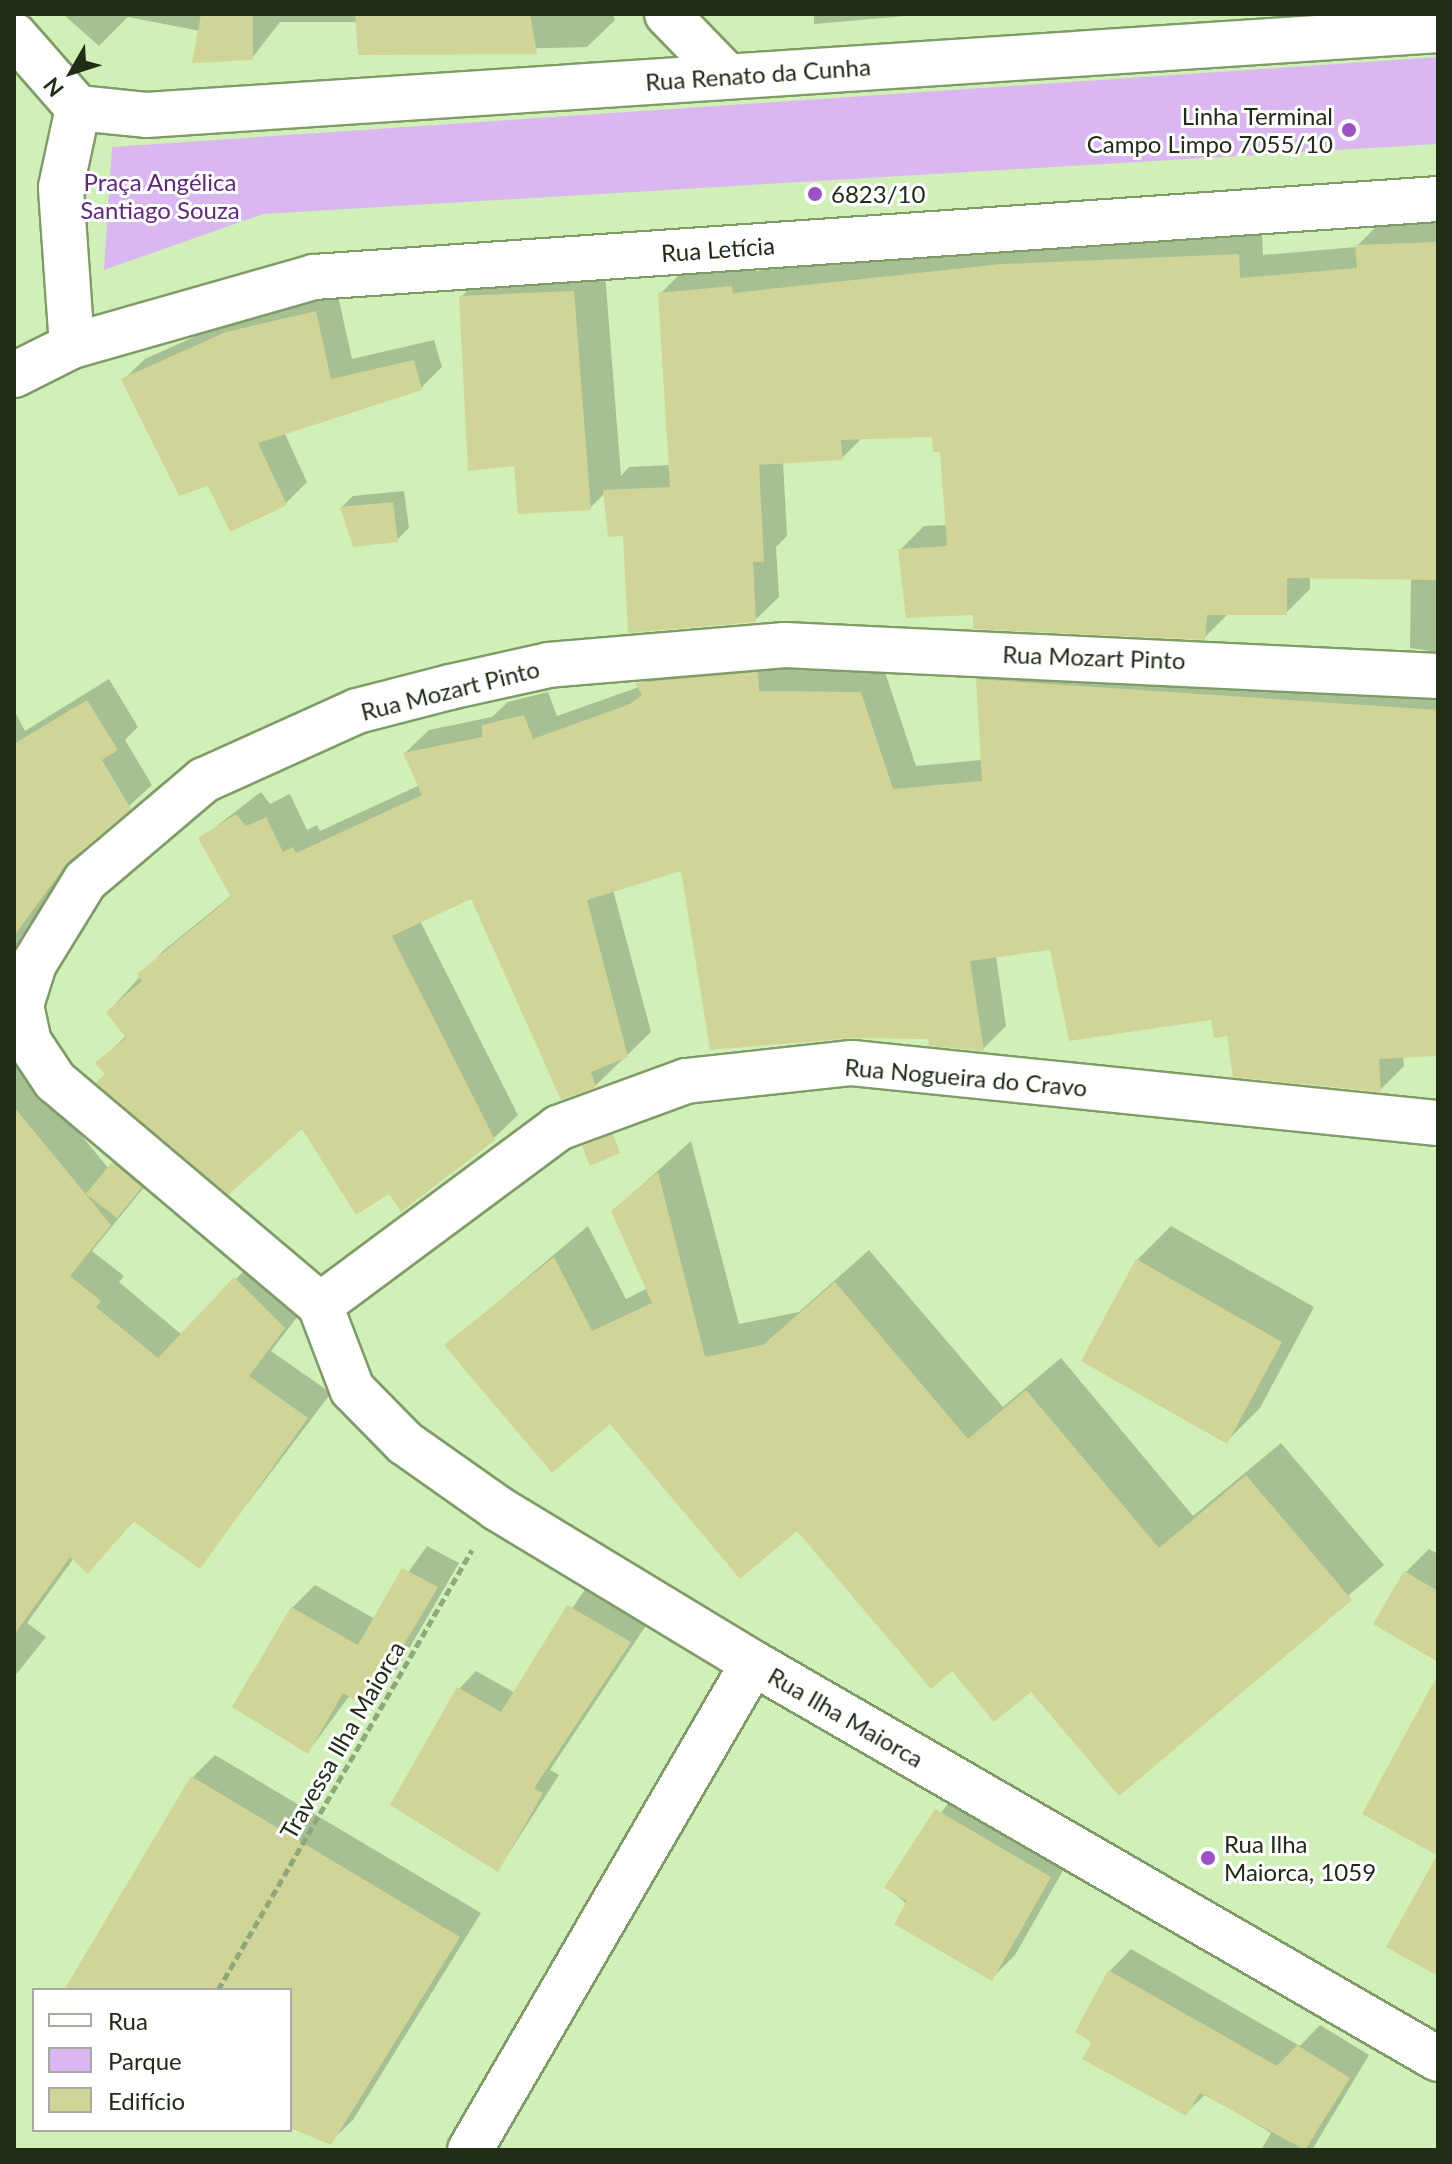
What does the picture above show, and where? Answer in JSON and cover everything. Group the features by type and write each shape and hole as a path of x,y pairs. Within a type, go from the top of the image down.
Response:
{"street":[{"path":"667,14 727,76"},
{"name":"Rua Renato da Cunha","path":"78,108 146,115 1438,30"},
{"path":"14,35 78,108 61,187 72,346"},
{"name":"Rua Letícia","path":"14,375 72,346 314,277 1438,199"},
{"name":"Rua Mozart Pinto","path":"320,1305 55,1081 29,1042 21,1005 34,964 85,881 204,780 357,711 450,687 549,665 785,645 1438,676"},
{"name":"Rua Nogueira do Cravo","path":"320,1305 558,1128 686,1081 852,1063 1438,1123"},
{"name":"Rua Ilha Maiorca","path":"320,1305 352,1389 405,1443 497,1508 753,1663 1438,2059"},
{"path":"470,2150 753,1663"}],"path":[{"name":"Travessa Ilha Maiorca","path":"219,1988 497,1508"}],"green space":[{"name":"Praça Angélica Santiago Souza","path":"1438,57 1438,144 263,214 104,270 112,147"}],"building":[{"path":"201,14 253,14 253,60 192,63"},
{"path":"355,14 530,14 537,54 358,55"},
{"path":"1438,242 1438,580 1287,578 1287,615 1207,615 1205,640 973,629 973,615 906,618 898,549 947,546 940,452 933,452 932,437 841,440 843,460 759,465 764,562 753,562 756,622 628,633 623,536 608,537 603,490 670,487 658,293 732,286 733,293 1002,264 1239,254 1240,278 1357,268 1355,245"},
{"path":"574,291 591,510 518,514 514,466 468,471 459,296"},
{"path":"316,311 331,379 414,360 422,390 258,443 287,505 230,532 208,486 179,496 121,379 226,332"},
{"path":"393,502 398,542 353,547 340,507"},
{"path":"758,672 759,691 861,692 893,789 982,781 976,679 1438,710 1438,1056 1379,1059 1381,1092 1233,1077 1227,1036 1214,1038 1211,1020 1069,1041 1050,950 970,961 984,1051 929,1046 928,1039 854,1038 710,1050 681,871 587,900 628,1057 591,1072 596,1087 561,1100 471,899 392,936 495,1140 401,1212 389,1194 356,1215 302,1129 228,1195 96,1083 105,1074 95,1063 126,1038 106,1012 142,981 137,974 231,897 198,838 236,814 246,826 266,817 283,852 293,847 296,853 422,795 403,753 482,737 482,725 524,715 533,739 630,704 642,695 635,683"},
{"path":"87,700 118,750 102,760 131,809 68,862 14,936 14,744"},
{"path":"14,1107 111,1225 70,1276 101,1301 96,1307 158,1358 234,1277 285,1328 249,1376 308,1418 200,1569 133,1521 88,1574 70,1557 14,1635"},
{"path":"613,1134 620,1153 590,1166 582,1146"},
{"path":"112,1162 142,1187 117,1218 86,1194"},
{"path":"658,1172 705,1357 763,1345 835,1282 968,1439 1026,1390 1159,1548 1246,1475 1352,1600 1119,1796 1031,1692 994,1722 952,1671 931,1689 797,1531 740,1579 610,1424 552,1473 444,1345 554,1257 592,1331 652,1303 611,1211"},
{"path":"1136,1259 1282,1342 1227,1444 1081,1361"},
{"path":"402,1568 438,1587 367,1707 343,1693 308,1754 232,1707 291,1607 358,1645"},
{"path":"1404,1571 1438,1591 1438,1662 1373,1624"},
{"path":"567,1605 631,1642 534,1788 543,1793 498,1872 390,1805 457,1687 501,1712"},
{"path":"1438,1674 1438,1976 1386,1947 1437,1855 1362,1814"},
{"path":"191,1776 460,1937 331,2145 292,2129 292,1988 65,1988"},
{"path":"935,1809 1051,1877 992,1981 894,1924 907,1901 884,1888"},
{"path":"1108,1970 1277,2066 1297,2045 1350,2078 1305,2150 1200,2093 1186,2116 1082,2059 1092,2042 1075,2032"}],"place":[{"name":"Linha Terminal Campo Limpo 7055/10","path":"1349,130"},
{"name":"6823/10","path":"815,194"},
{"name":"Rua Ilha Maiorca, 1059","path":"1208,1858"}]}
